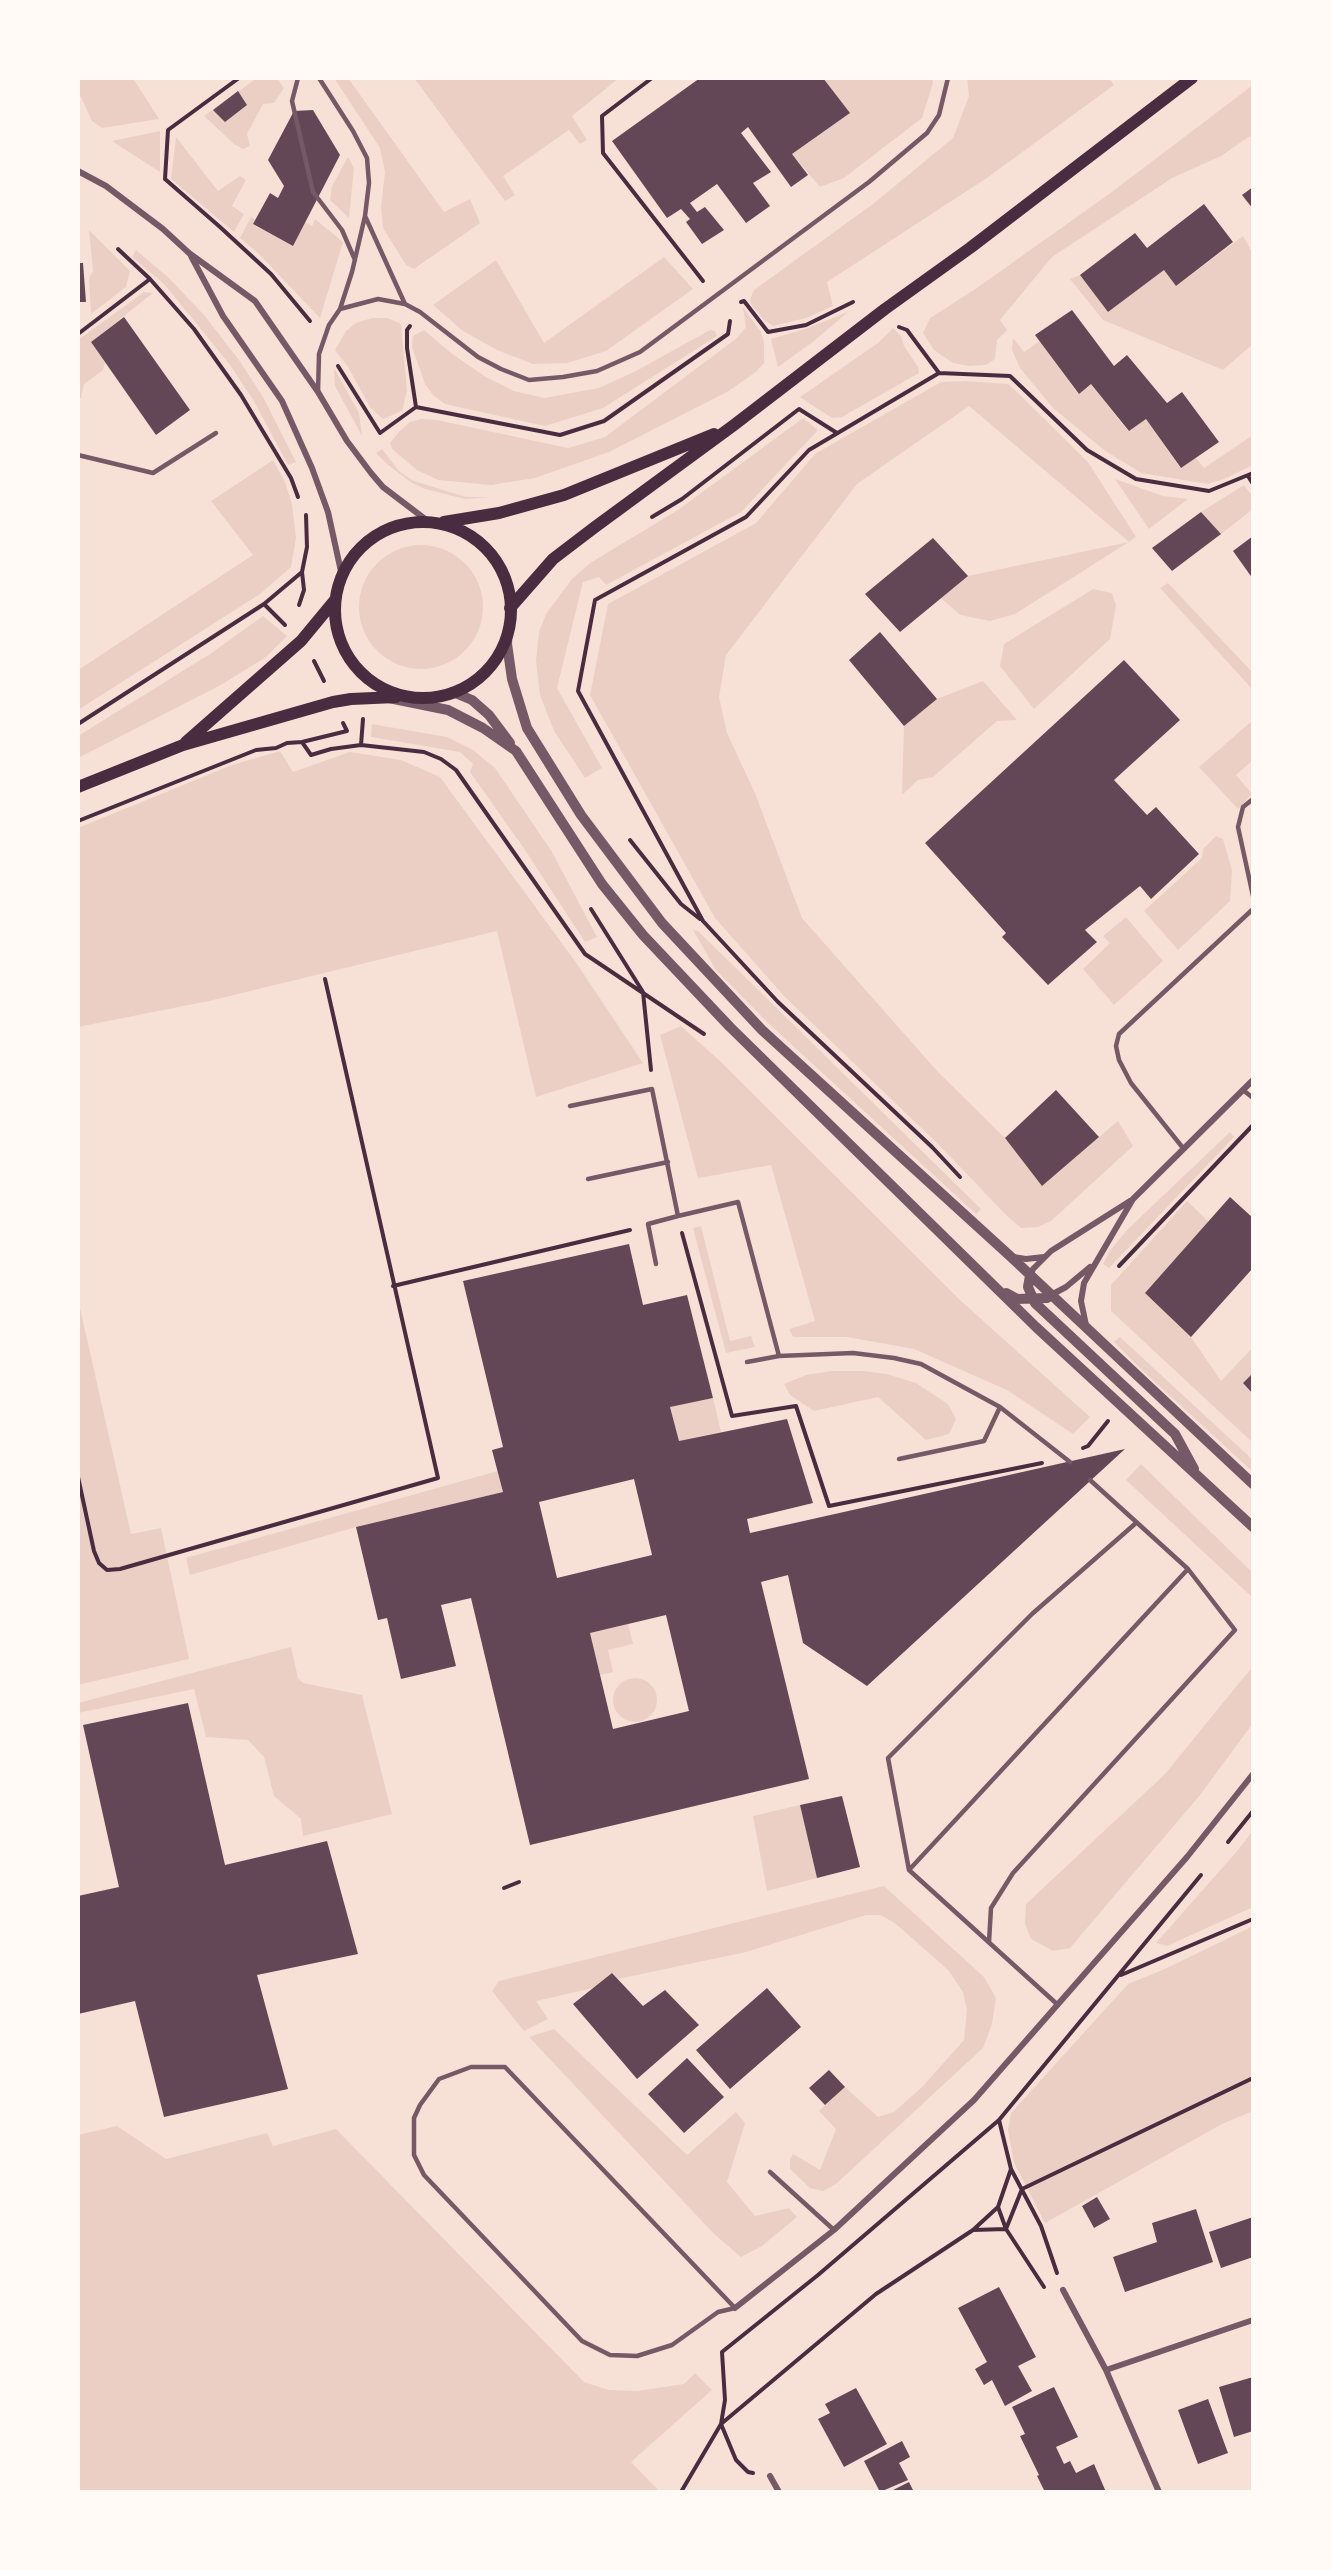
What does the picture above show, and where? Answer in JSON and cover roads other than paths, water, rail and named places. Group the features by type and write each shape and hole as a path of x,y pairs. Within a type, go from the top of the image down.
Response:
{"main road":[{"path":"510,608 554,560 880,313 970,249 1192,78"},
{"path":"409,696 378,685 353,663 338,633 335,600 342,576 358,550 377,535 398,526 499,513 564,495 734,425"},
{"path":"78,787 183,745 333,702 386,697 431,697 453,692 471,683 486,670 498,654 508,630 510,608 506,583 490,553 470,536 434,523"},
{"path":"183,745 302,641 335,600"}],"street":[{"path":"78,171 106,186 163,229 189,253 255,301 318,392 347,441 383,487 434,523"},
{"path":"189,253 223,316 282,401 324,503 342,576"},
{"path":"508,630 507,644 512,679 526,728 581,815 662,922 762,1030 1010,1256 1253,1484"},
{"path":"453,692 472,700 489,715 516,751 602,884 643,935 738,1035 994,1286 1253,1527"},
{"path":"386,697 448,710 483,728 516,751"},
{"path":"1200,1479 1175,1434 1035,1303 1028,1287 1030,1276 1044,1257 1133,1199 1253,1080"},
{"path":"1086,1328 1081,1301 1084,1283 1133,1199"},
{"path":"1010,1256 1026,1259 1044,1257"},
{"path":"994,1286 1017,1299 1047,1298 1066,1287 1093,1265"},
{"path":"735,2308 834,2229 974,2100 1187,1857 1253,1774"},
{"path":"1063,2290 1106,2370 1159,2492"},
{"path":"1106,2370 1253,2320"},
{"path":"770,2476 778,2492"}],"lane":[{"path":"298,78 292,101 313,192 342,231 355,260"},
{"path":"318,392 319,354 329,325 340,309 355,260 365,216 369,183 367,159 353,131 319,78"},
{"path":"340,309 378,299 405,304 420,312 478,357 530,380 597,371 640,352 869,183 927,133 939,115 948,78"},
{"path":"365,216 405,304"},
{"path":"78,455 153,473 216,433"},
{"path":"1253,800 1243,807 1238,827 1253,896"},
{"path":"1183,1148 1131,1083 1116,1046 1119,1034 1253,909"},
{"path":"570,1106 652,1089 678,1216"},
{"path":"1243,1090 1253,1098"},
{"path":"588,1179 668,1162"},
{"path":"656,1263 648,1224 738,1202 779,1356"},
{"path":"747,1362 779,1356 853,1353 921,1364 1000,1407 1070,1462"},
{"path":"899,1459 984,1441 1000,1407"},
{"path":"989,1942 991,1908 1013,1874 1236,1630 1188,1569 1090,1480"},
{"path":"1058,2005 909,1870 888,1758 1032,1614 1136,1523"},
{"path":"909,1870 1188,1569"},
{"path":"471,2067 505,2067 735,2308 718,2312 672,2345 638,2356 610,2355 582,2341 424,2175 414,2156 412,2135 414,2118 420,2104 439,2079 471,2067"},
{"path":"770,2172 834,2229"}]}
